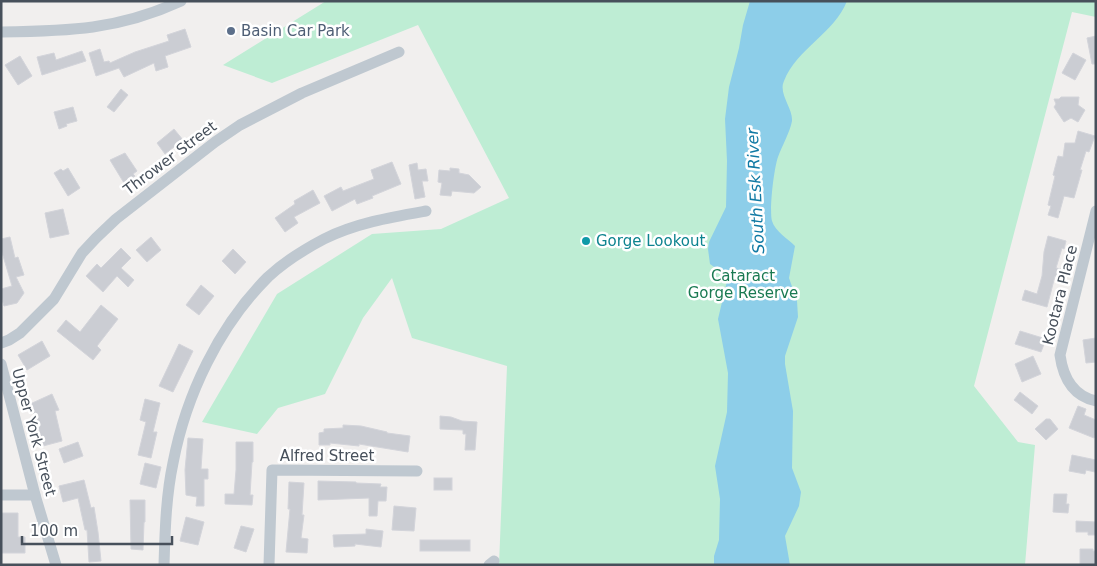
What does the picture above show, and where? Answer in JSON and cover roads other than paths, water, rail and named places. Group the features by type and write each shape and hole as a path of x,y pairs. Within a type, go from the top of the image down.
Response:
{"street":[{"path":"1,32 95,28 140,18 181,1"},
{"name":"Thrower Street","path":"1,343 20,333 54,300 82,252 102,231 216,142 240,126 302,93 400,52"},
{"path":"164,565 165,528 173,462 190,401 208,362 232,320 269,277 286,263 325,239 366,223 393,216 426,211"},
{"name":"Kootara Place","path":"1096,211 1060,355 1062,368 1068,382 1077,392 1089,400 1096,401"},
{"name":"Upper York Street","path":"1,364 35,495 56,565"},
{"name":"Alfred Street","path":"269,565 272,470 417,471"},
{"path":"1,495 35,495"}],"water":[{"name":"South Esk River","path":"750,1 847,1 834,23 798,59 784,81 784,96 792,116 792,121 776,162 772,189 772,221 779,231 795,246 789,278 797,301 798,317 785,356 785,364 793,411 792,468 801,492 799,506 785,536 790,565 714,565 714,556 719,540 720,499 715,466 727,412 728,373 718,319 728,277 710,264 708,249 709,242 726,207 727,161 725,119 729,87"}],"place":[{"name":"Basin Car Park","path":"231,31"},
{"name":"Gorge Lookout","path":"586,241"}],"park label":[{"name":"Cataract Gorge Reserve","path":"743,284"}]}
